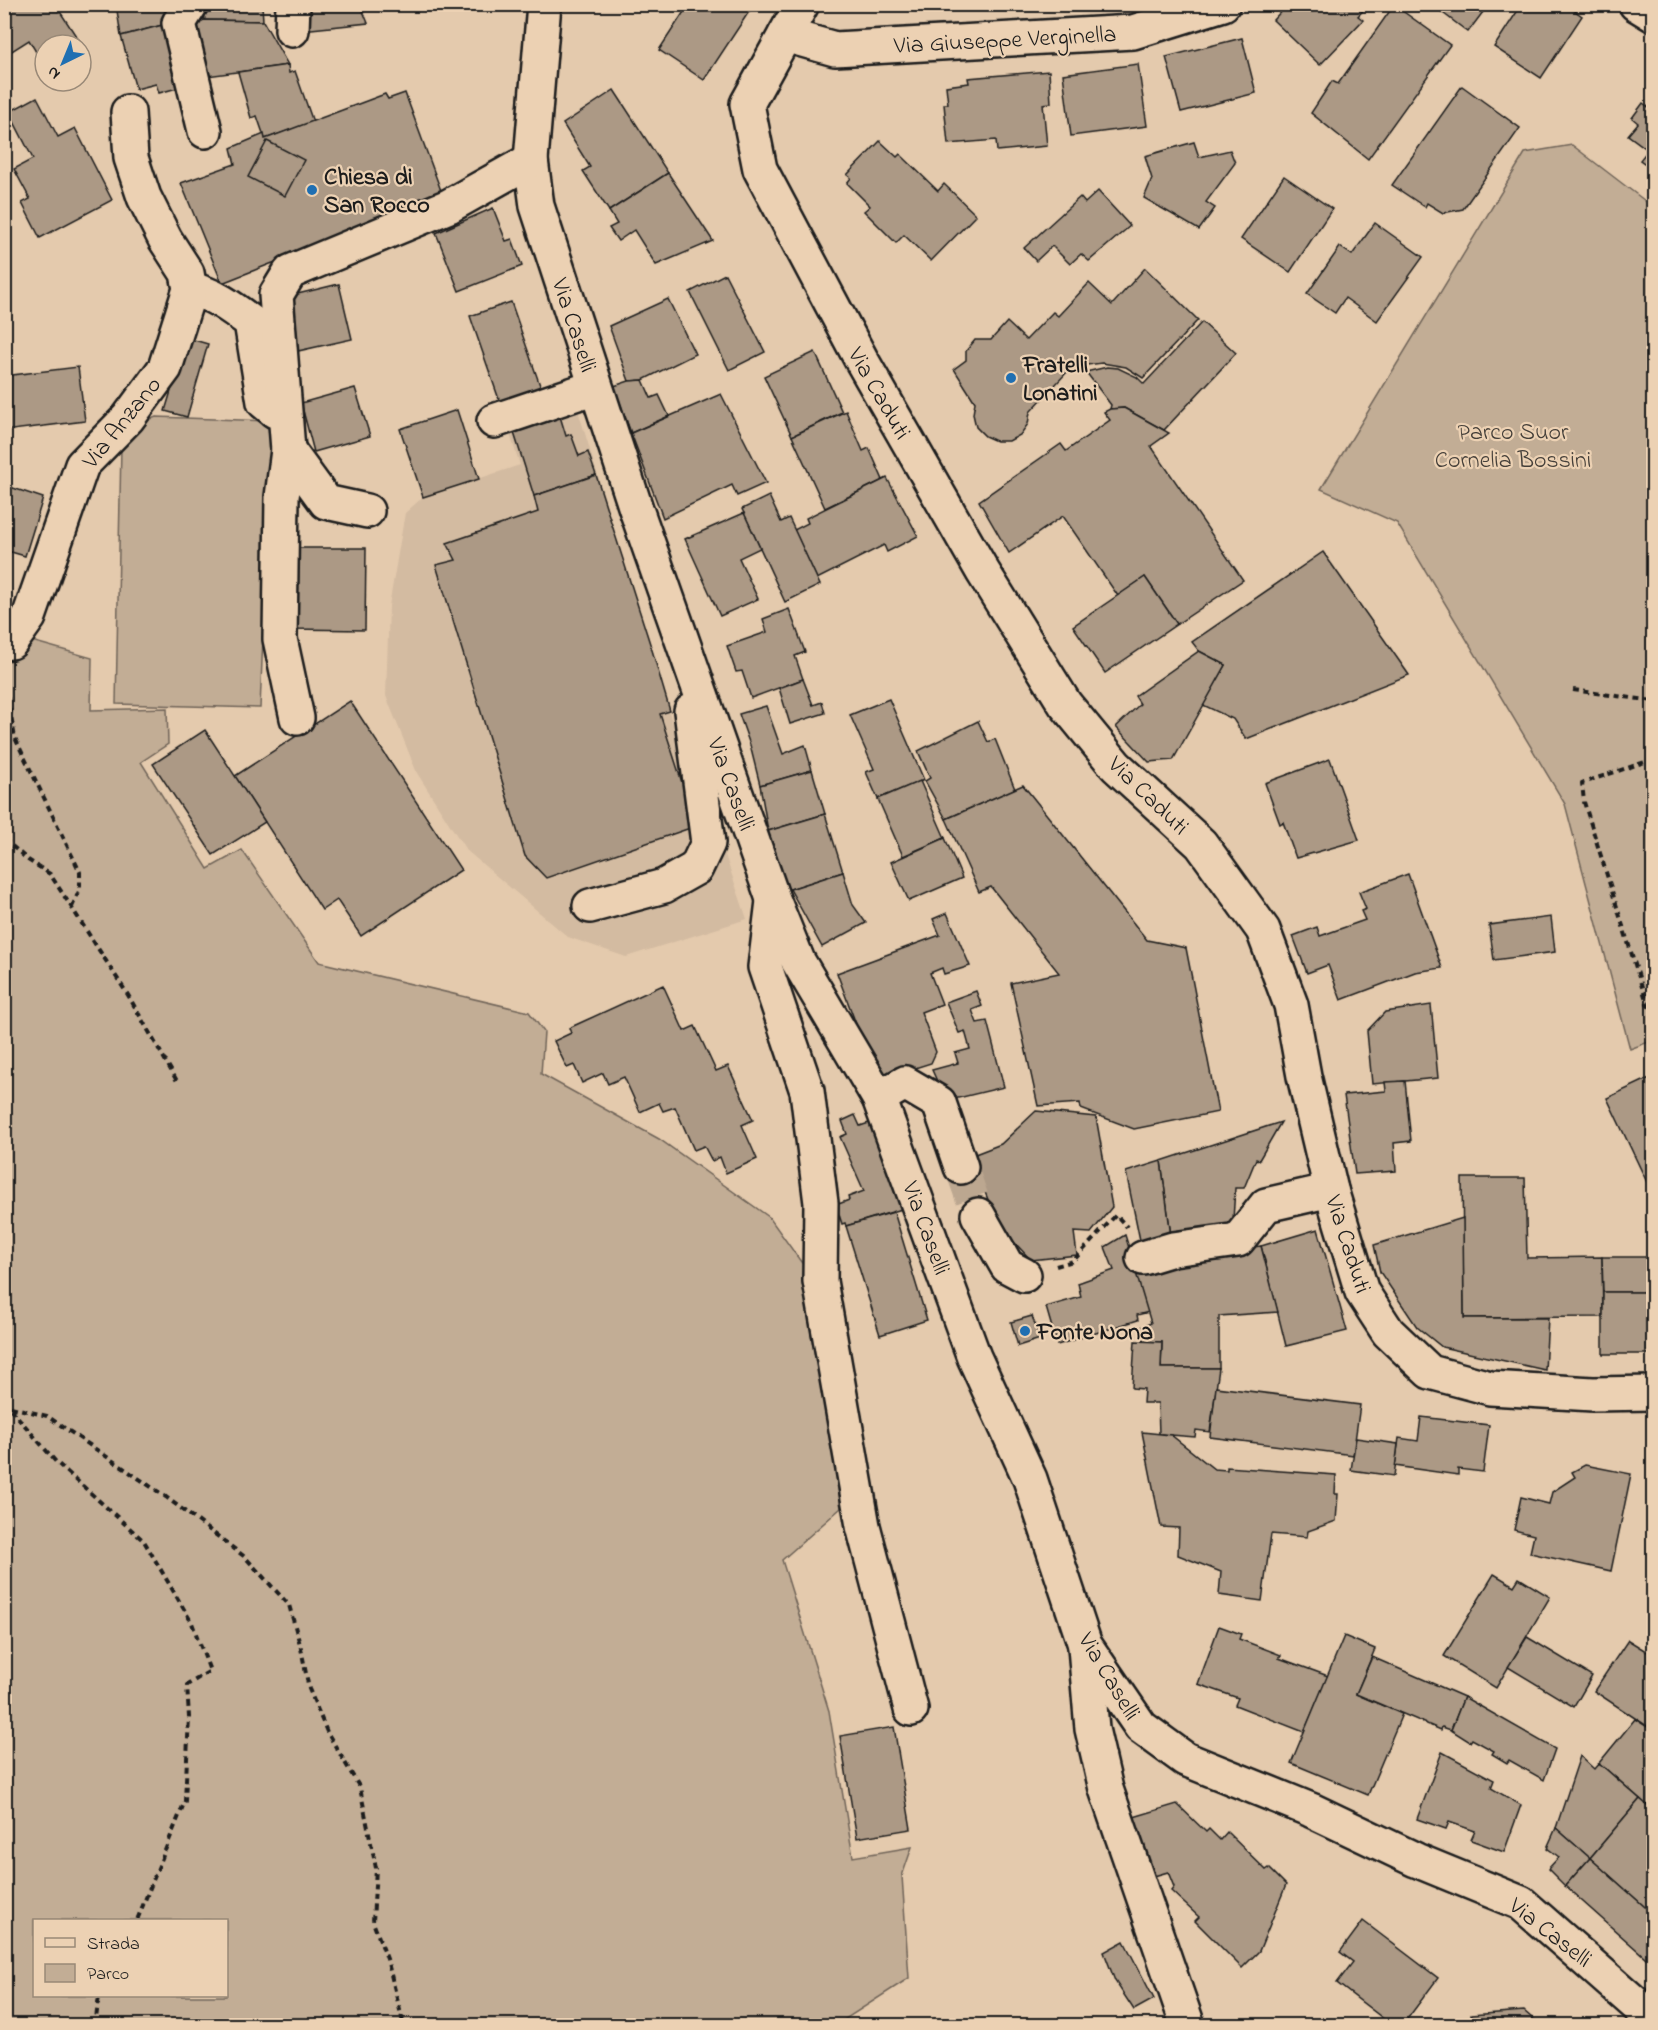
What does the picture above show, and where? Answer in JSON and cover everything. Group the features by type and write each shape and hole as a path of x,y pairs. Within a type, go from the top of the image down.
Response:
{"street":[{"path":"191,4 179,23 205,131"},
{"name":"Via Caselli","path":"544,4 531,160 537,206 595,387 682,643 773,899 798,961 879,1098 974,1357 1030,1479 1085,1645 1141,1727 1185,1759 1311,1810 1416,1860 1521,1903 1653,2020"},
{"name":"Via Caduti","path":"802,4 747,104 760,169 867,371 983,572 1065,704 1116,766 1201,844 1263,930 1291,1005 1304,1076 1331,1190 1362,1292 1388,1332 1430,1372 1490,1389 1593,1394 1653,1393"},
{"name":"Via Giuseppe Verginella","path":"785,35 835,49 1133,32 1222,4"},
{"path":"128,112 132,158 144,197 165,239 188,273 190,289 204,292 226,303 251,322 264,402 326,502 367,511"},
{"path":"297,718 280,639 287,436 276,295 290,272 450,206 531,160"},
{"name":"Via Anzano","path":"4,643 11,642 29,617 82,465 129,418 165,368 190,289"},
{"path":"494,421 595,387"},
{"path":"590,906 664,886 696,868 708,843 682,643"},
{"path":"773,899 765,967 807,1091 821,1203 820,1281 863,1526 911,1709"},
{"path":"879,1098 905,1083 939,1103 961,1167"},
{"path":"1143,1258 1173,1250 1238,1240 1266,1205 1331,1190"},
{"path":"978,1215 1007,1266 1024,1275"},
{"path":"1085,1645 1092,1729 1106,1789 1188,2025"}],"path":[{"path":"4,677 15,738 80,872 80,889 72,908"},
{"path":"1573,690 1653,700"},
{"path":"1653,759 1582,783 1584,802 1648,1006 1653,1007"},
{"path":"4,838 28,860 50,874 128,994 177,1081"},
{"path":"1024,1275 1073,1261 1116,1215 1131,1232 1143,1258"},
{"path":"4,1401 56,1462 144,1541 192,1623 210,1671 187,1685 189,1717 185,1801 137,1919"},
{"path":"10,1407 47,1416 166,1497 245,1557 289,1605 309,1689 327,1732 360,1788 376,1868 373,1922 387,1959 404,2025"},
{"path":"95,2025 99,1997"}],"shaded area":[{"path":"574,397 673,725 700,782 747,919 626,957 568,937 466,850 417,773 386,696 389,606 405,513 423,497 520,465 505,419"}],"green space":[{"name":"Parco Suor Cornelia Bossini","path":"1572,145 1653,207 1654,1040 1630,1049 1565,804 1397,523 1321,489 1525,153"},
{"path":"156,417 272,421 260,708 116,704 121,447 135,425"},
{"path":"21,638 92,658 91,710 167,708 168,744 141,762 208,869 242,850 319,962 529,1012 544,1032 541,1074 659,1139 769,1217 804,1266 841,1508 782,1560 829,1711 853,1857 912,1847 902,1876 909,1978 842,2021 843,2025 5,2025 4,648"}],"building":[{"path":"4,4 55,4 74,33 33,33 33,47 29,40 4,56"},
{"path":"116,4 167,4 170,23 121,36"},
{"path":"203,4 273,4 262,5 263,21 205,20"},
{"path":"299,4 360,4 368,23 302,30"},
{"path":"689,4 754,4 704,80 659,50"},
{"path":"1288,4 1369,4 1358,16 1363,20 1320,65 1273,20"},
{"path":"1431,4 1489,4 1468,32"},
{"path":"1522,4 1565,4 1582,16 1541,78 1494,47"},
{"path":"1394,5 1450,45 1368,159 1311,113 1332,81 1338,84"},
{"path":"205,20 263,21 288,65 200,77 188,24"},
{"path":"170,23 188,85 159,93 156,84 136,89 121,36"},
{"path":"1242,38 1256,93 1181,112 1166,57"},
{"path":"1138,64 1147,126 1071,136 1063,74"},
{"path":"288,65 289,73 295,71 313,122 265,139 257,116 251,118 238,72"},
{"path":"1049,71 1051,103 1043,104 1047,146 997,151 996,140 948,144 944,104 948,104 946,86 969,83 968,78"},
{"path":"1462,86 1520,128 1463,209 1443,213 1427,203 1425,207 1392,185"},
{"path":"614,90 668,173 609,211 583,171 590,167 563,124"},
{"name":"Chiesa di San Rocco","path":"405,93 443,196 222,283 181,183 235,164 231,148 264,134 265,139 385,94 388,99"},
{"path":"37,97 58,137 75,128 112,200 40,238 22,203 30,199 14,169 33,159 9,112"},
{"path":"1643,103 1651,109 1654,106 1654,170 1640,160 1648,150 1628,135 1638,123 1632,118"},
{"path":"267,141 304,160 285,196 248,177"},
{"path":"880,141 897,157 900,154 938,191 944,184 976,215 931,261 904,235 896,243 864,211 870,206 847,183 851,178 847,175"},
{"path":"1194,142 1199,157 1230,150 1235,163 1206,202 1215,208 1199,230 1144,198 1152,179 1145,156"},
{"path":"668,173 713,241 656,265 634,230 618,241 609,228 617,224 609,211"},
{"path":"1284,176 1332,209 1290,272 1241,239"},
{"path":"1098,191 1130,226 1089,261 1081,254 1070,264 1052,246 1036,261 1024,248 1080,197 1085,203"},
{"path":"493,208 506,241 512,239 522,266 459,291 436,233"},
{"path":"1375,223 1423,257 1377,321 1345,298 1335,313 1307,294 1340,247 1352,255"},
{"path":"1145,268 1198,320 1143,378 1126,367 1102,363 1087,365 1080,358 1030,412 1028,424 1020,435 1009,441 996,441 985,436 976,427 973,414 975,402 954,369 966,360 966,351 975,340 991,340 1007,322 1026,340 1053,312 1058,316 1089,283 1112,305"},
{"path":"725,274 765,352 729,370 690,292"},
{"path":"339,284 352,339 298,351 285,297"},
{"path":"668,299 695,354 643,380 629,381 609,326"},
{"path":"511,302 543,394 502,408 470,316"},
{"path":"1202,322 1236,353 1164,430 1124,408 1110,409 1111,405 1086,372 1107,367 1118,368 1137,377 1144,384"},
{"path":"187,338 208,344 187,417 165,411"},
{"path":"815,352 842,412 792,436 764,376"},
{"path":"78,367 85,421 4,431 4,376"},
{"path":"643,380 651,398 659,395 669,416 631,433 614,386 629,381"},
{"path":"355,388 370,436 314,452 301,403"},
{"path":"721,394 766,483 737,496 732,485 663,518 631,433"},
{"path":"1124,408 1169,433 1151,446 1243,580 1177,624 1145,577 1118,596 1063,516 1009,553 979,501 1061,444 1066,451 1110,420 1104,412"},
{"path":"457,410 479,479 423,497 400,429"},
{"path":"846,411 863,451 869,448 883,480 825,508 792,436"},
{"path":"559,413 566,436 571,434 579,456 588,452 596,475 534,496 510,420"},
{"path":"596,475 670,711 660,714 696,826 546,878 525,856 436,565 456,560 447,543 538,512 534,496"},
{"path":"887,478 918,536 887,552 884,545 817,579 794,530 808,523 806,518"},
{"path":"4,485 43,498 25,556 4,550"},
{"path":"769,496 781,522 789,518 820,585 785,602 742,509"},
{"path":"744,513 760,548 739,558 758,599 720,616 685,539"},
{"path":"291,548 366,548 365,630 290,629"},
{"path":"1323,552 1409,675 1246,739 1233,719 1203,705 1226,665 1199,651 1192,642"},
{"path":"1145,577 1177,624 1105,673 1073,626"},
{"path":"789,609 805,652 795,656 803,679 751,698 742,671 736,672 727,646 767,632 763,619"},
{"path":"1199,651 1226,665 1173,760 1149,762 1116,727 1140,704 1135,696"},
{"path":"803,679 813,705 822,702 825,713 790,724 779,688"},
{"path":"889,699 924,780 878,799 866,772 874,769 850,715"},
{"path":"350,701 461,870 361,936 337,900 322,910 235,776"},
{"path":"766,706 783,754 805,745 812,770 760,785 739,714"},
{"path":"978,721 988,742 995,739 1015,789 946,819 925,781 930,778 918,751"},
{"path":"205,730 265,822 213,855 153,764"},
{"path":"1330,759 1359,840 1296,858 1265,783"},
{"path":"812,770 825,814 768,831 760,785"},
{"path":"920,781 945,838 903,856 878,799"},
{"path":"1023,785 1147,940 1186,948 1218,1112 1134,1129 1081,1109 1080,1103 1038,1106 1011,983 1059,973 991,887 979,892 946,819"},
{"path":"825,814 843,872 787,890 768,831"},
{"path":"945,838 962,878 909,901 891,862"},
{"path":"843,872 853,905 866,923 822,947 790,889"},
{"path":"1408,874 1442,968 1415,972 1341,1000 1328,965 1307,973 1293,936 1317,927 1320,936 1365,920 1361,911 1366,909 1359,892"},
{"path":"947,913 970,966 944,974 942,968 930,973 942,1004 921,1012 936,1052 931,1063 893,1075 875,1075 837,973 940,935 933,919"},
{"path":"1551,917 1555,952 1494,960 1489,925"},
{"path":"663,985 684,1031 695,1026 716,1071 728,1066 753,1120 742,1125 757,1159 726,1173 720,1157 712,1161 704,1146 694,1150 675,1107 663,1111 659,1103 640,1112 624,1077 608,1084 603,1073 582,1083 574,1065 567,1068 554,1041 571,1033 569,1028"},
{"path":"976,991 982,1006 972,1010 977,1023 987,1021 1004,1087 946,1101 932,1070 958,1063 955,1053 970,1049 965,1031 959,1033 946,1002"},
{"path":"1431,1005 1438,1078 1372,1084 1367,1031 1385,1012"},
{"path":"1654,1076 1654,1197 1607,1098"},
{"path":"1405,1081 1411,1141 1394,1143 1396,1171 1355,1174 1344,1095 1386,1091 1385,1082"},
{"path":"1036,1111 1096,1117 1112,1207 1091,1233 1074,1232 1077,1255 1031,1260 999,1226 970,1156 1001,1144"},
{"path":"855,1115 860,1126 872,1122 902,1209 846,1226 845,1223 842,1224 836,1205 864,1191 840,1137 847,1134 842,1121"},
{"path":"1281,1122 1259,1160 1256,1159 1244,1188 1235,1188 1232,1236 1172,1244 1161,1161"},
{"path":"1161,1161 1172,1244 1142,1250 1126,1172"},
{"path":"1462,1178 1525,1178 1527,1258 1602,1257 1603,1317 1464,1318"},
{"path":"894,1212 927,1320 880,1335 846,1226"},
{"path":"1463,1218 1464,1318 1548,1318 1545,1370 1442,1347 1417,1327 1380,1272 1374,1245"},
{"path":"1318,1229 1347,1331 1286,1346 1261,1246"},
{"path":"1125,1235 1149,1312 1137,1315 1138,1320 1057,1345 1046,1307 1081,1297 1078,1283 1114,1270 1105,1247"},
{"path":"1261,1246 1278,1312 1219,1316 1219,1368 1161,1368 1162,1342 1144,1342 1141,1327 1151,1323 1136,1273 1191,1254"},
{"path":"1602,1257 1654,1257 1654,1292 1603,1292"},
{"path":"1603,1292 1654,1292 1654,1354 1603,1354"},
{"name":"Fonte Nona","path":"1032,1316 1040,1339 1018,1346 1011,1322"},
{"path":"1135,1341 1162,1342 1161,1368 1219,1368 1210,1432 1196,1430 1195,1437 1159,1434 1158,1403 1143,1403 1144,1389 1132,1388"},
{"path":"1216,1387 1360,1405 1353,1455 1210,1437"},
{"path":"1421,1417 1489,1425 1483,1472 1458,1469 1458,1475 1395,1466 1399,1438 1418,1441"},
{"path":"1142,1432 1171,1435 1214,1469 1227,1470 1227,1467 1336,1475 1335,1494 1338,1494 1336,1521 1308,1531 1307,1537 1271,1534 1262,1601 1219,1595 1221,1572 1178,1555 1179,1528 1161,1527"},
{"path":"1356,1438 1398,1444 1394,1476 1351,1470"},
{"path":"1585,1465 1631,1474 1611,1571 1530,1553 1534,1535 1514,1530 1521,1497 1549,1504 1552,1492 1575,1477 1572,1472"},
{"path":"1494,1574 1514,1586 1519,1578 1550,1597 1496,1688 1444,1656"},
{"path":"1219,1626 1241,1634 1239,1639 1281,1655 1279,1658 1328,1676 1304,1732 1235,1705 1238,1698 1198,1684"},
{"path":"1344,1636 1375,1649 1356,1694 1402,1714 1368,1795 1291,1763"},
{"path":"1527,1637 1592,1676 1574,1707 1508,1667"},
{"path":"1628,1640 1654,1656 1653,1730 1594,1691"},
{"path":"1372,1657 1464,1697 1451,1730 1442,1727 1441,1730 1356,1694"},
{"path":"1464,1697 1555,1749 1544,1780 1509,1760 1507,1763 1492,1754 1494,1751 1472,1739 1470,1742 1451,1730"},
{"path":"1635,1719 1654,1731 1654,1811 1599,1763"},
{"path":"894,1727 911,1829 857,1838 840,1736"},
{"path":"1442,1752 1494,1780 1491,1788 1521,1805 1504,1852 1471,1840 1475,1831 1449,1822 1446,1829 1417,1819"},
{"path":"1580,1756 1594,1769 1599,1763 1640,1799 1590,1858 1556,1828"},
{"path":"1640,1799 1654,1811 1654,1915 1590,1858"},
{"path":"1177,1804 1206,1832 1209,1829 1220,1840 1227,1832 1266,1870 1269,1868 1286,1885 1259,1951 1242,1968 1195,1921 1199,1917 1171,1891 1174,1887 1168,1872 1147,1878 1127,1819"},
{"path":"1556,1828 1590,1858 1565,1886 1548,1869 1559,1857 1547,1848"},
{"path":"1590,1858 1654,1915 1654,1965 1565,1886"},
{"path":"1363,1921 1438,1978 1402,2026 1393,2026 1337,1983 1353,1962 1340,1952"},
{"path":"1124,1941 1154,1999 1134,2010 1115,1981 1104,1952"},
{"path":"1524,2011 1541,2026 1472,2026 1471,2015"}],"tunnel":[{"path":"961,1167 978,1215"}],"place":[{"name":"Chiesa di San Rocco","path":"312,190"},
{"name":"Fratelli Lonatini","path":"1011,378"},
{"name":"Fonte Nona","path":"1025,1331"}]}
